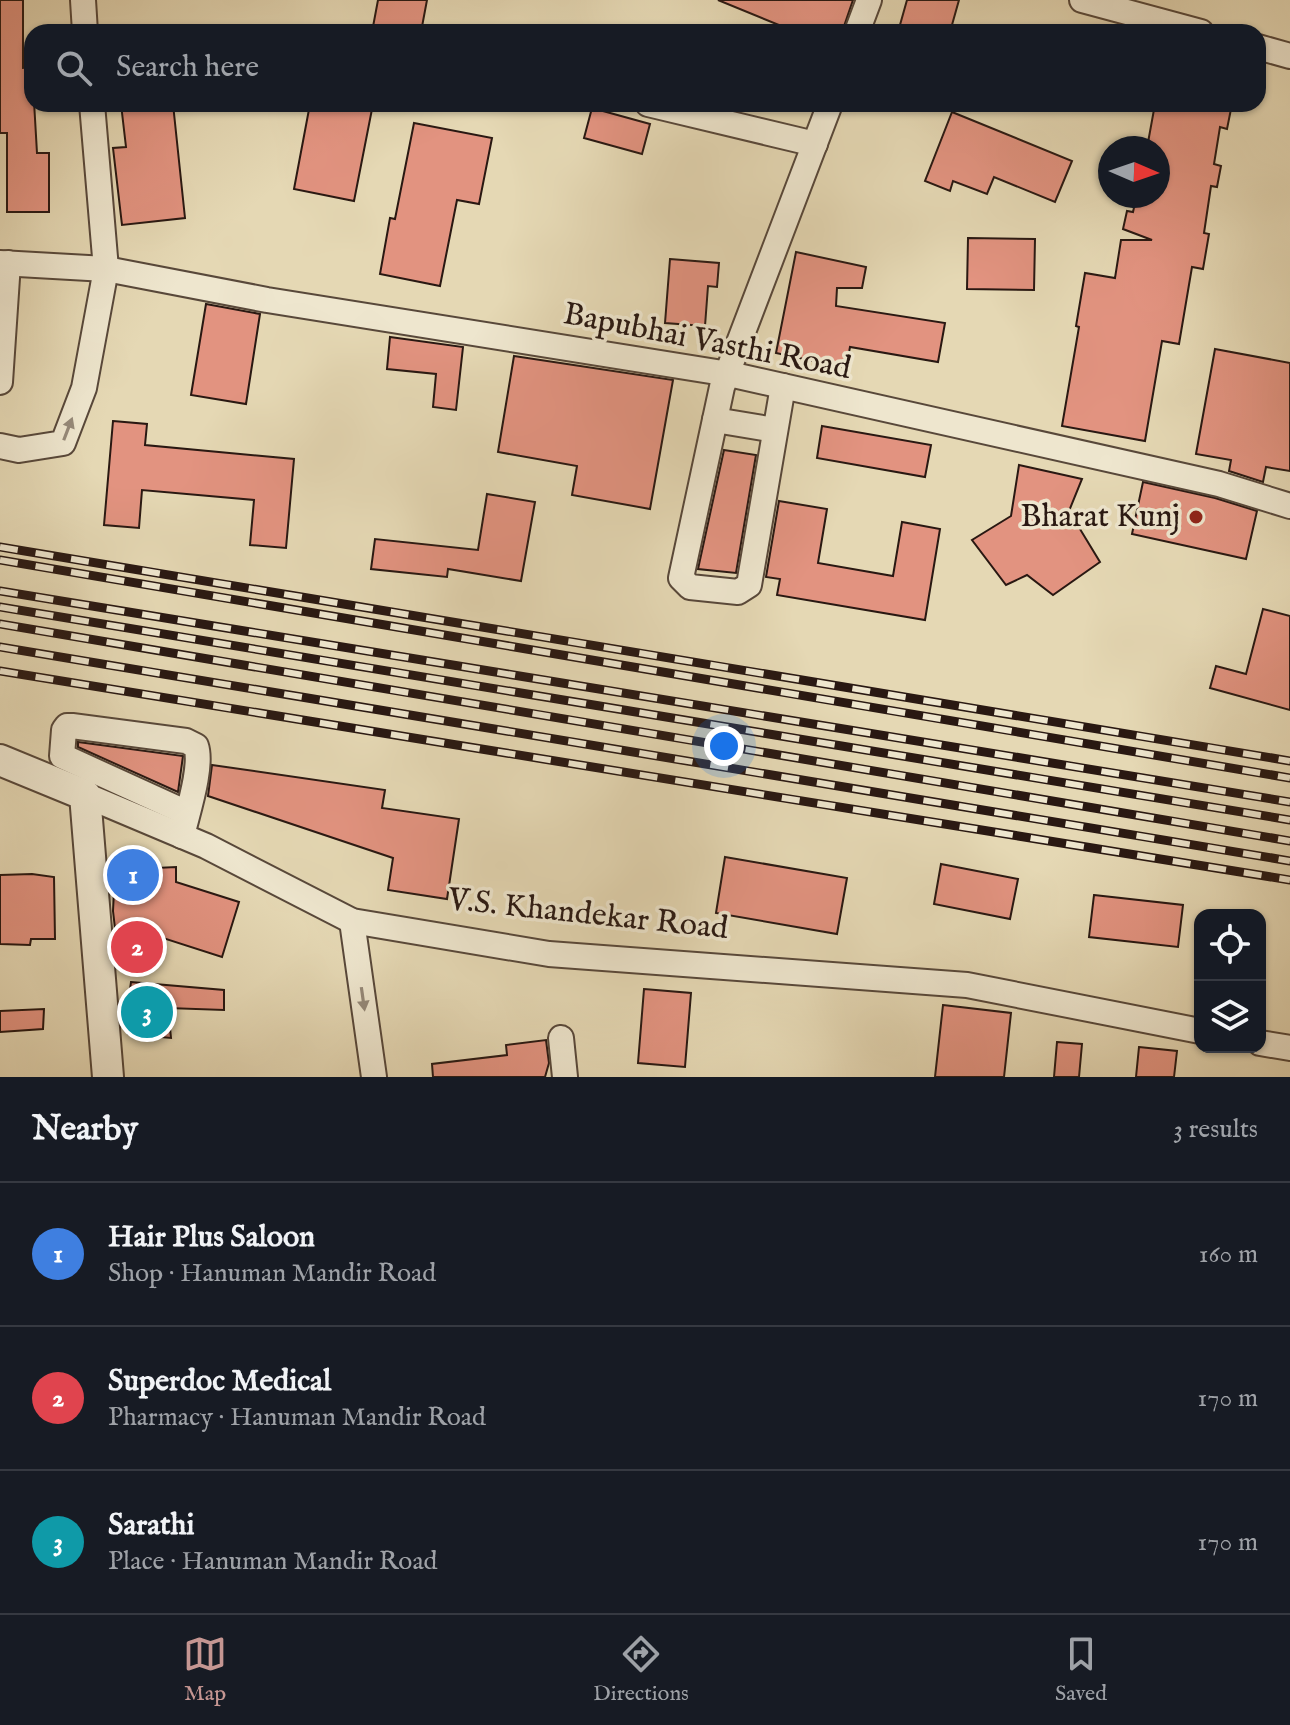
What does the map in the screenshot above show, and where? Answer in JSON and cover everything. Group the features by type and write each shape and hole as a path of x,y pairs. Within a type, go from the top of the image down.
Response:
{"street":[{"path":"83,0 84,24"},
{"path":"860,24 869,0"},
{"path":"1082,0 1171,24"},
{"path":"1266,49 1290,56"},
{"path":"0,446 19,450 63,443 84,388 106,269 93,112"},
{"path":"681,112 815,144"},
{"path":"783,386 749,585 738,592 690,587 681,578 722,387 827,112"},
{"name":"Bapubhai Vasthi Road","path":"4,272 106,269 283,302 729,374 1219,484 1290,506"},
{"path":"0,382 4,272"},
{"path":"715,420 775,430"},
{"path":"69,778 185,824 198,753 196,746 190,743 67,726 64,730 69,778 108,1077"},
{"name":"V.S. Khandekar Road","path":"0,760 69,778 185,824 352,921 549,954 967,985 1194,1030"},
{"path":"352,921 374,1077"},
{"path":"561,1038 565,1077"},
{"path":"1266,1044 1290,1048"}],"building":[{"path":"0,0 23,0 24,112 35,112 37,153 49,153 49,212 7,212 7,133 0,133"},
{"path":"378,0 427,0 422,24 374,24"},
{"path":"718,0 853,0 845,24 776,24"},
{"path":"907,0 959,0 952,24 900,24"},
{"path":"122,112 174,112 185,218 122,225 113,148 126,147"},
{"path":"308,112 371,112 354,201 294,189"},
{"path":"591,112 606,112 650,124 642,154 584,138"},
{"path":"952,112 1072,161 1055,202 994,177 987,194 953,181 950,191 925,181"},
{"path":"1154,112 1230,112 1227,129 1220,127 1214,164 1221,166 1217,187 1211,186 1204,233 1209,234 1203,269 1192,267 1179,344 1162,341 1145,441 1062,426 1085,273 1115,278 1121,240 1152,240 1123,229 1127,211 1133,212 1134,208 1170,208 1170,136 1149,136"},
{"path":"414,123 492,138 479,204 457,200 440,286 380,274 390,218 395,219"},
{"path":"968,238 1035,239 1034,290 967,289"},
{"path":"796,252 866,267 862,288 837,288 836,306 945,323 938,362 850,347 846,368 776,353"},
{"path":"670,259 719,263 717,287 708,286 705,326 665,323"},
{"path":"206,304 260,314 246,404 191,395"},
{"path":"390,337 463,347 456,410 433,407 436,374 387,369"},
{"path":"1215,349 1290,363 1290,471 1266,467 1263,482 1229,471 1231,460 1196,454"},
{"path":"514,356 673,380 650,509 572,495 577,466 498,452"},
{"path":"113,421 147,424 145,445 294,459 286,548 250,545 254,500 142,490 139,528 104,525"},
{"path":"822,426 931,445 925,477 817,458"},
{"path":"724,450 756,455 736,573 698,569"},
{"path":"1019,465 1082,479 1069,511 1100,562 1053,595 1027,575 1006,585 972,540 1011,516"},
{"name":"Bharat Kunj","path":"1143,482 1257,511 1246,559 1132,534"},
{"path":"487,494 535,502 521,581 448,569 447,577 371,569 375,539 478,550"},
{"path":"779,501 827,509 818,563 893,576 902,522 940,529 925,620 777,595 780,579 766,577"},
{"path":"1263,609 1290,616 1290,710 1210,688 1216,666 1246,674"},
{"path":"78,742 183,756 178,792 78,747"},
{"path":"212,765 385,790 382,808 459,819 447,899 388,890 393,858 208,796"},
{"path":"725,857 847,878 837,934 716,913"},
{"path":"941,864 1018,879 1010,919 934,904"},
{"path":"176,867 176,882 239,902 222,957 157,936 157,946 149,948 147,955 118,954 113,911 115,870"},
{"path":"0,875 54,877 55,939 31,939 30,945 0,944"},
{"path":"1094,895 1183,905 1178,947 1089,937"},
{"path":"131,982 224,990 224,1010 168,1008 171,1038 128,1034 126,1018"},
{"path":"644,989 691,993 685,1067 638,1063"},
{"path":"943,1005 1011,1013 1004,1077 935,1077"},
{"path":"44,1009 43,1029 0,1032 0,1011"},
{"path":"546,1040 549,1063 545,1077 433,1077 432,1064 507,1055 506,1045"},
{"path":"1057,1042 1082,1044 1079,1077 1054,1077"},
{"path":"1139,1047 1177,1051 1174,1077 1136,1077"}],"railway":[{"path":"0,547 1290,761"},
{"path":"0,560 1290,778"},
{"path":"0,591 1290,802"},
{"path":"0,607 1290,820"},
{"path":"0,624 1290,841"},
{"path":"0,647 1290,861"},
{"path":"0,671 1290,880"}],"place":[{"name":"Bharat Kunj","path":"1196,517"},
{"name":"Hair Plus Saloon","path":"133,875"},
{"name":"Superdoc Medical","path":"137,947"},
{"name":"Sarathi","path":"147,1012"}]}
